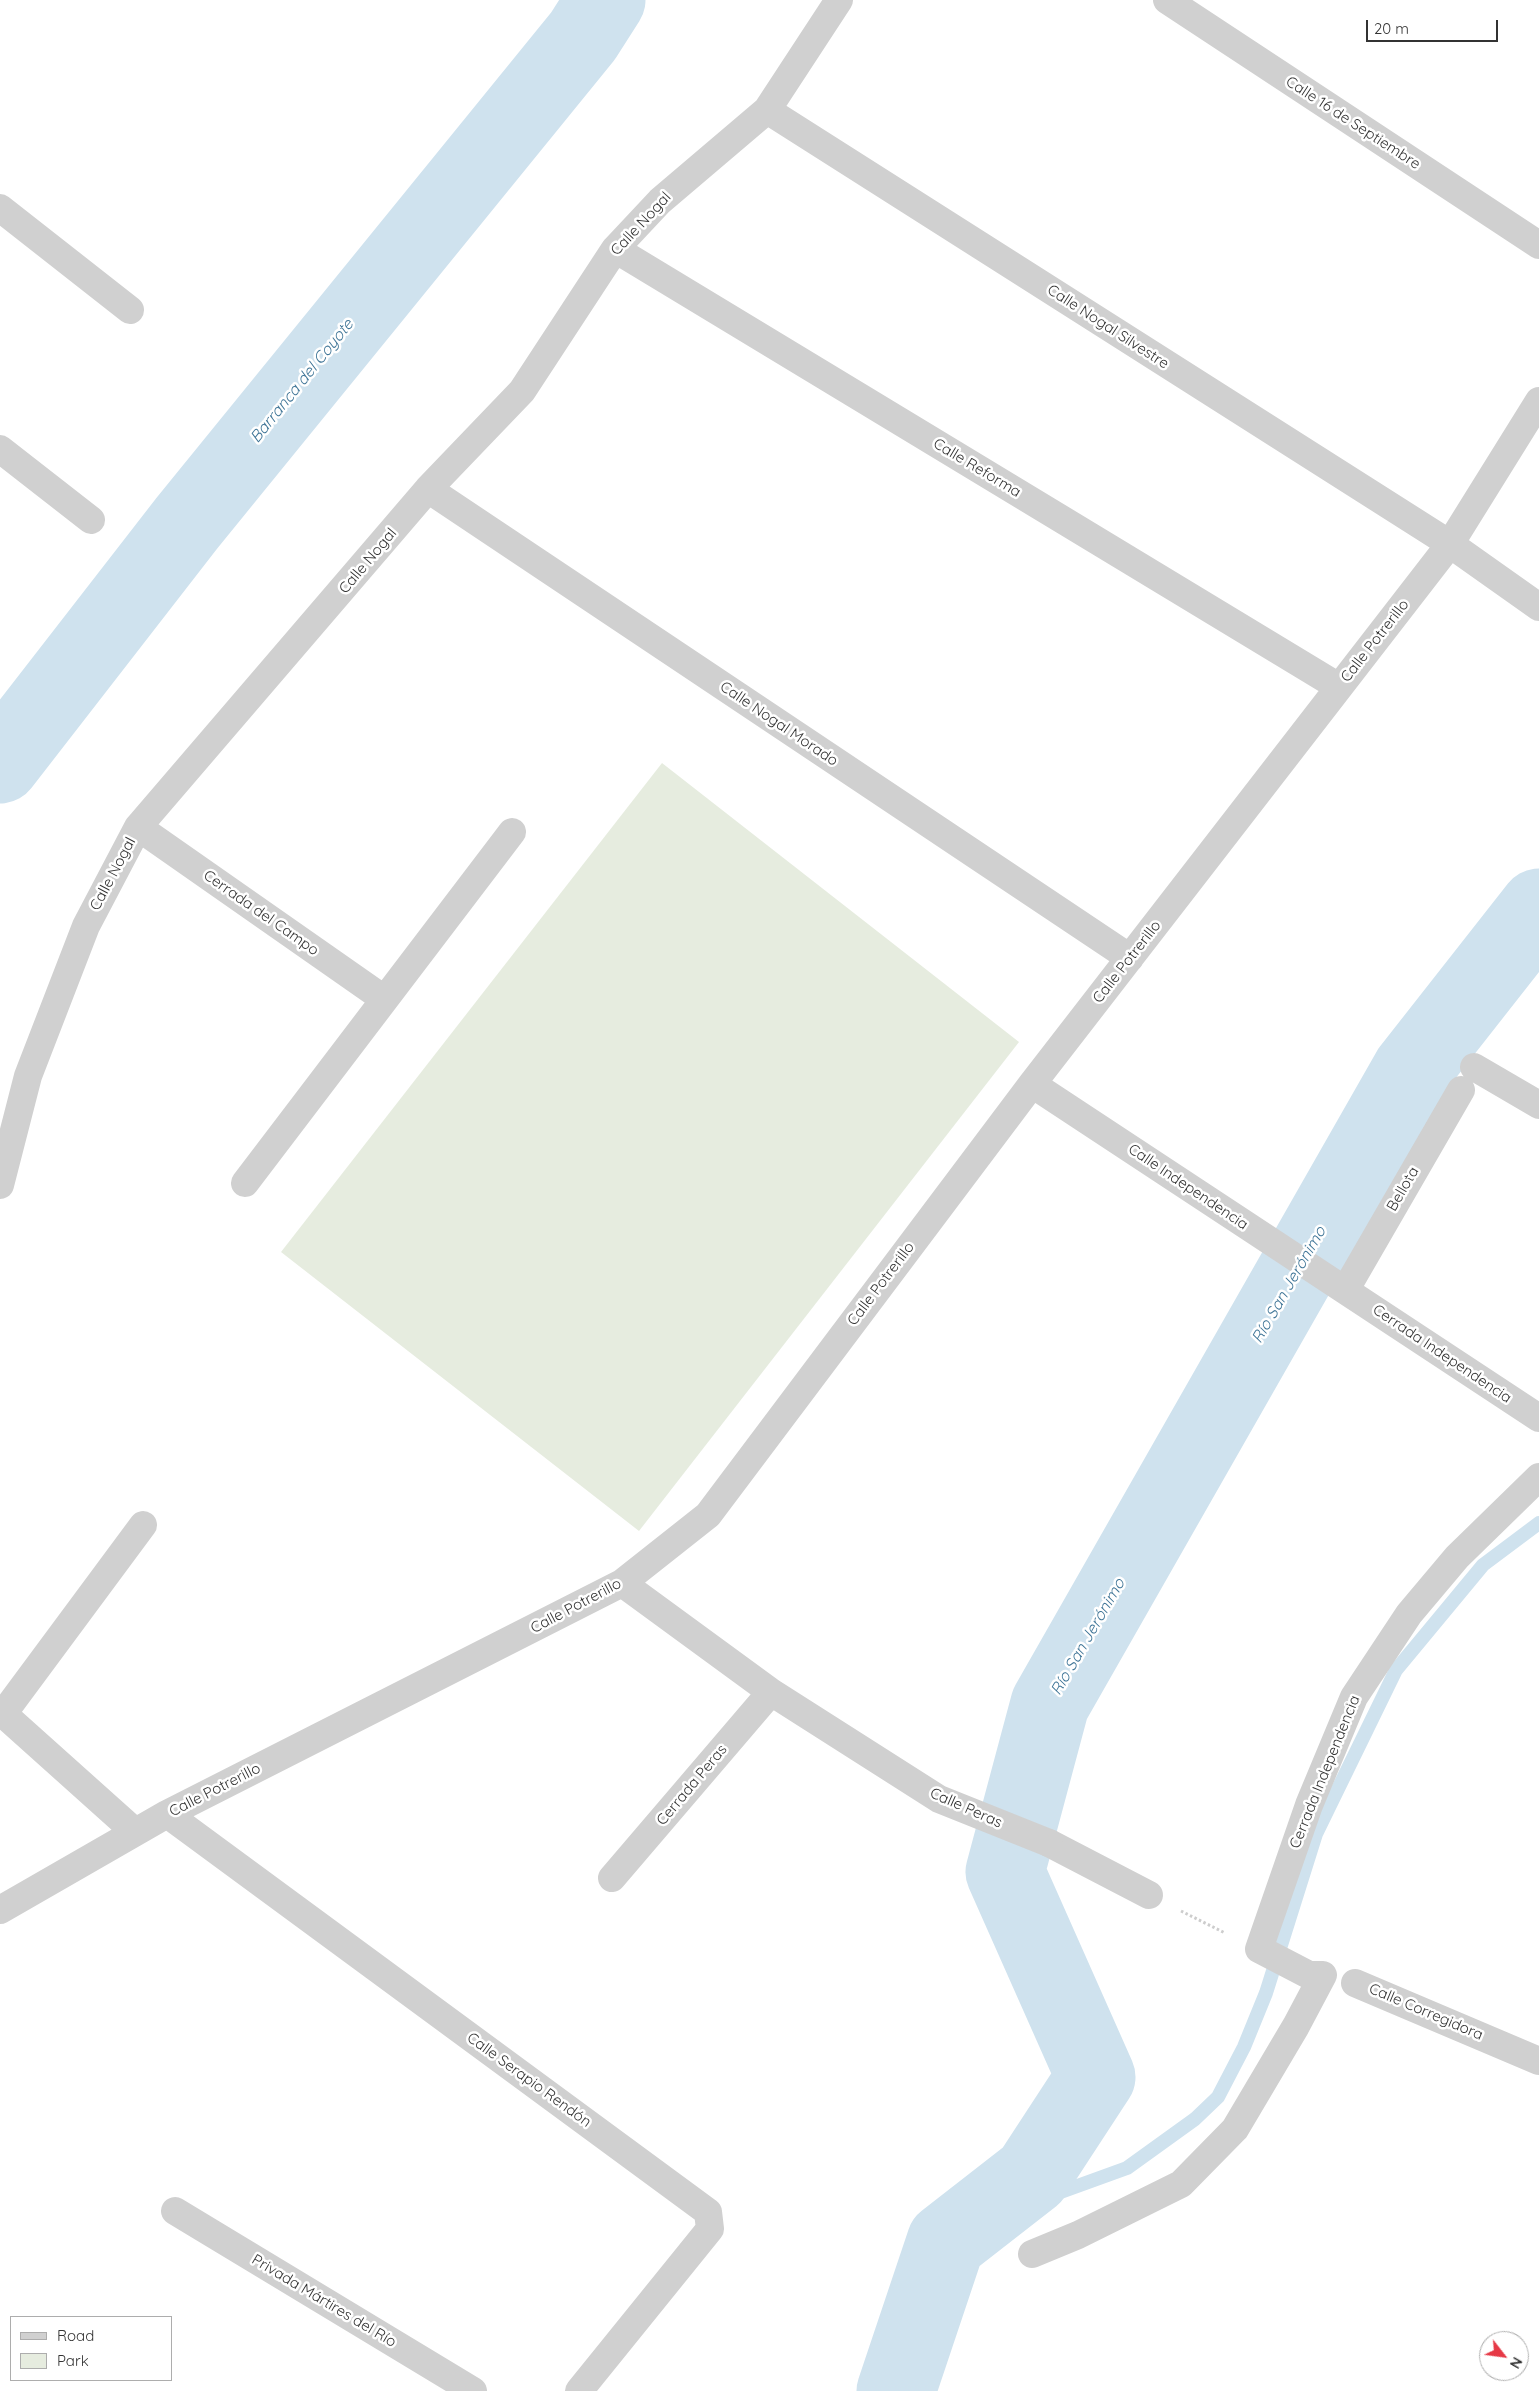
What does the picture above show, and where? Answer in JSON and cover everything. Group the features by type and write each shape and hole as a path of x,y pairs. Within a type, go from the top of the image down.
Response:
{"street":[{"name":"Calle Nogal","path":"0,1185 28,1076 86,926 138,827 428,489 522,391 615,249 660,201 767,110 839,0"},
{"name":"Calle 16 de Septiembre","path":"1167,0 1539,245"},
{"name":"Calle Nogal Silvestre","path":"767,110 1450,544 1539,606"},
{"path":"0,208 130,310"},
{"name":"Calle Reforma","path":"615,249 1339,688"},
{"name":"Calle Potrerillo","path":"0,1910 167,1814 622,1583 708,1515 1032,1084 1450,544 1539,401"},
{"path":"0,449 91,520"},
{"name":"Calle Nogal Morado","path":"428,489 1130,958"},
{"name":"Cerrada del Campo","path":"138,827 384,999"},
{"path":"245,1183 512,832"},
{"name":"Bellota","path":"1340,1285 1468,1078 1539,1105"},
{"name":"Calle Independencia","path":"1032,1084 1272,1243 1340,1285"},
{"name":"Cerrada Independencia","path":"1340,1285 1539,1418"},
{"name":"Cerrada Independencia","path":"1263,1951 1309,1805 1354,1697 1409,1614 1458,1557 1539,1477"},
{"path":"134,1832 2,1713 143,1525"},
{"name":"Calle Peras","path":"622,1583 771,1692 939,1800 1049,1843 1149,1895"},
{"name":"Cerrada Peras","path":"612,1878 771,1692"},
{"name":"Calle Serapio Rendón","path":"167,1814 708,2212 710,2229 579,2391"},
{"path":"1032,2254 1078,2235 1181,2184 1235,2129 1296,2026 1316,1975 1263,1951"},
{"name":"Calle Corregidora","path":"1316,1975 1355,1983 1539,2060"},
{"name":"Privada Mártires del Río","path":"175,2211 473,2391"}],"path":[{"path":"1149,1895 1263,1951"}],"green space":[{"path":"662,763 1019,1042 639,1531 281,1252"}],"waterway":[{"name":"Barranca del Coyote","path":"0,764 187,523 583,36 606,0"},
{"name":"Río San Jerónimo","path":"896,2391 946,2242 1032,2175 1096,2077 1005,1872 1050,1704 1411,1071 1539,908"},
{"path":"946,2242 1058,2193 1127,2168 1195,2119 1218,2097 1244,2047 1266,1993 1316,1834 1396,1670 1483,1565 1539,1523"}]}
